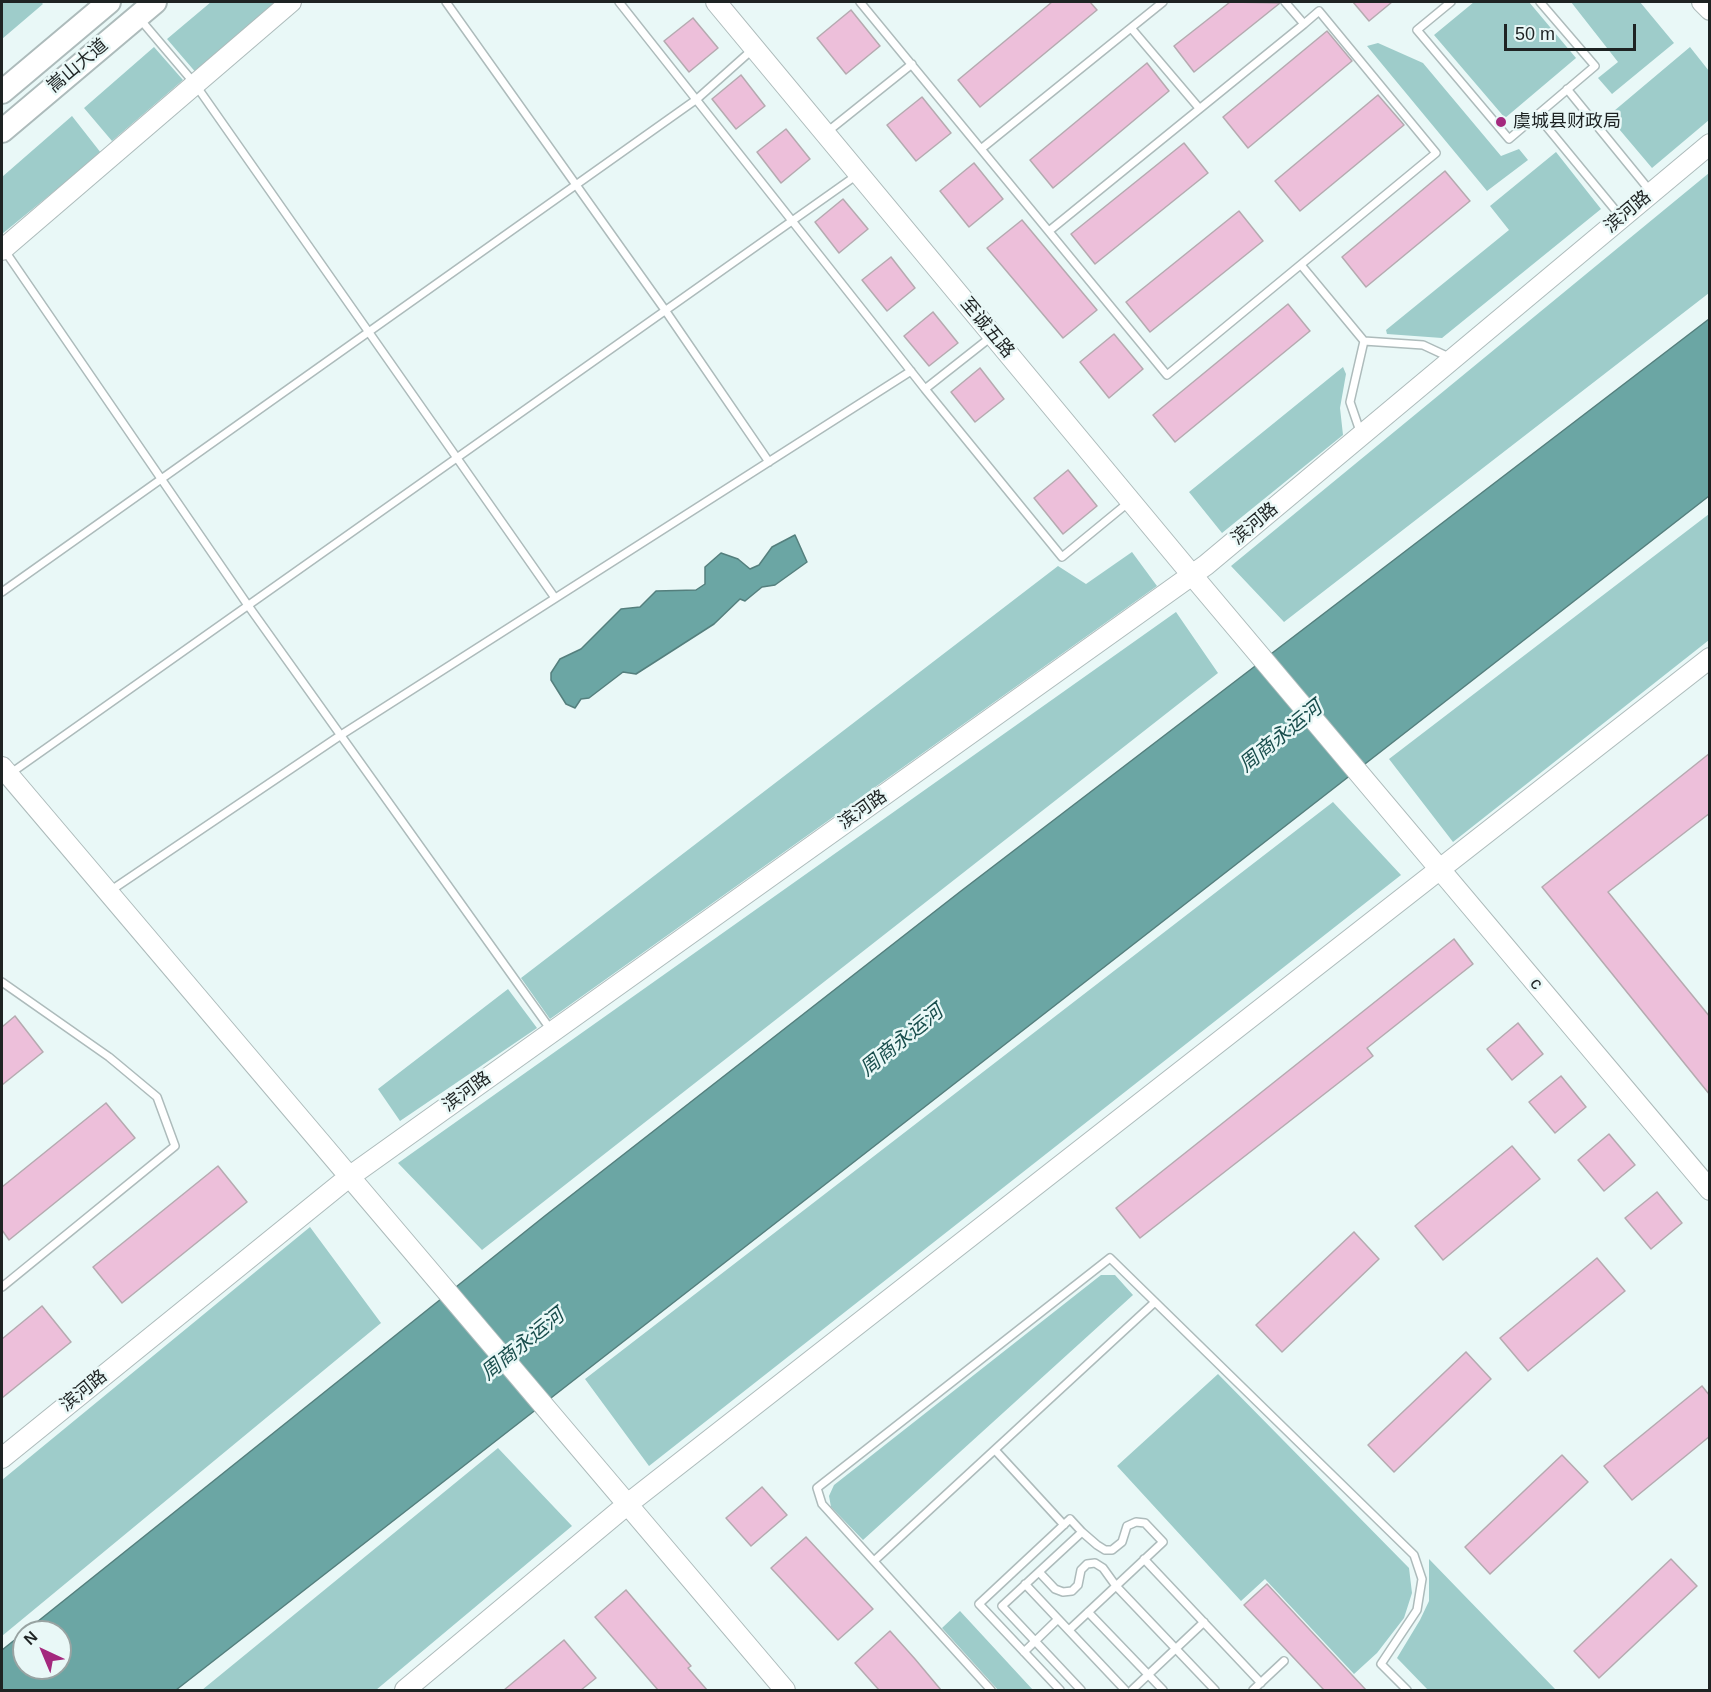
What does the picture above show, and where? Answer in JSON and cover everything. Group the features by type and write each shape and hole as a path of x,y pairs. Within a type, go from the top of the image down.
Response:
{"main road":[{"name":"嵩山大道","path":"2,92 121,11 155,2"},
{"name":"嵩山大道","path":"2,131 121,11"}],"street":[{"path":"2,248 291,2"},
{"name":"至诚五路","path":"716,2 1362,778"},
{"path":"1702,2 1710,10"},
{"name":"滨河路","path":"2,1458 349,1177 1192,575 1710,144"},
{"path":"405,1690 629,1503 1710,658"},
{"path":"5,771 629,1503 785,1690"},
{"name":"c","path":"1362,778 1710,1190"}],"lane":[{"path":"446,2 665,310 769,462"},
{"path":"620,2 925,389 1062,557 1131,501"},
{"path":"860,2 1167,375 1436,153 1319,11 1049,231"},
{"path":"981,149 1163,2"},
{"path":"1285,2 1304,24"},
{"path":"1451,2 1417,30 1509,139 1595,66 1540,2"},
{"path":"121,11 195,84 555,598"},
{"path":"1131,28 1199,108"},
{"path":"2,592 696,99 754,48"},
{"path":"826,134 912,64"},
{"path":"1567,90 1652,192"},
{"path":"1537,115 1622,217"},
{"path":"5,771 457,457 859,173"},
{"path":"2,248 247,604 552,1032"},
{"path":"1301,264 1364,341 1424,345 1453,358"},
{"path":"925,389 993,335"},
{"path":"1361,435 1350,402 1364,341"},
{"path":"108,892 340,735 911,371"},
{"path":"2,982 109,1057 157,1097 175,1146 2,1287"},
{"path":"991,1690 822,1504 817,1488 1110,1258 1414,1555 1422,1579 1417,1610 1381,1664 1407,1690"},
{"path":"874,1561 1155,1302"},
{"path":"994,1450 1064,1525"},
{"path":"1060,1690 979,1604 1070,1519 1105,1550 1112,1550 1122,1542 1127,1526 1136,1522 1145,1523 1163,1542 1069,1630"},
{"path":"1081,1690 1002,1606 1082,1532"},
{"path":"1144,1559 1261,1683"},
{"path":"1038,1572 1055,1589 1063,1592 1072,1591 1078,1585 1080,1570 1095,1563 1103,1568 1116,1586 1215,1690"},
{"path":"1025,1584 1125,1690"},
{"path":"1088,1612 1163,1690"},
{"path":"1024,1652 1058,1619"},
{"path":"1132,1690 1204,1622"},
{"path":"1253,1690 1284,1661"}],"shaded area":[{"path":"2,2 41,2 43,4 2,39"},
{"path":"211,2 284,2 198,75 167,39"},
{"path":"1474,2 1529,2 1576,58 1505,118 1434,35"},
{"path":"1571,2 1640,2 1674,43 1612,94 1598,78 1618,62"},
{"path":"1378,43 1423,63 1501,156 1519,149 1528,160 1487,191 1367,46"},
{"path":"154,47 183,80 112,141 84,108"},
{"path":"1690,47 1709,71 1709,120 1652,168 1608,116"},
{"path":"72,116 101,153 2,234 2,177"},
{"path":"1556,152 1601,209 1442,338 1387,334 1386,330 1509,230 1490,206"},
{"path":"1709,173 1709,293 1284,622 1231,566"},
{"path":"1343,367 1346,374 1340,408 1343,435 1222,533 1189,492"},
{"path":"1709,514 1709,640 1453,842 1389,759"},
{"path":"1132,552 1157,586 550,1019 521,978 1058,566 1086,584"},
{"path":"1176,612 1218,673 482,1250 398,1163"},
{"path":"1333,802 1401,875 649,1466 585,1379"},
{"path":"508,989 537,1028 400,1121 378,1089"},
{"path":"310,1227 381,1323 21,1620 12,1620 12,1628 2,1636 2,1480"},
{"path":"1101,1275 1115,1275 1133,1295 863,1540 831,1507 829,1496 834,1485"},
{"path":"1218,1374 1409,1568 1412,1593 1404,1618 1377,1653 1354,1674 1265,1579 1241,1601 1117,1466"},
{"path":"498,1448 572,1526 376,1690 202,1690"},
{"path":"1429,1559 1556,1690 1428,1690 1397,1658 1429,1601"},
{"path":"960,1611 1033,1690 998,1690 942,1628"}],"water":[{"name":"周商永运河","path":"1709,319 1709,496 176,1690 2,1690 2,1650 12,1642 12,1680 72,1680 72,1620 40,1620 546,1215 961,891"},
{"path":"795,535 807,562 775,585 762,587 745,601 740,599 714,624 636,674 623,672 589,698 581,699 575,708 566,704 551,680 551,673 560,659 581,649 621,609 640,607 656,591 696,590 705,584 705,567 721,553 738,559 750,569 759,565 772,547"}],"building":[{"path":"1052,2 1090,2 1097,10 980,107 958,80"},
{"path":"1230,2 1280,3 1194,72 1174,46"},
{"path":"1353,2 1392,2 1369,21"},
{"path":"851,10 880,46 846,74 817,38"},
{"path":"693,18 718,48 689,72 664,41"},
{"path":"1327,31 1352,61 1248,148 1223,117"},
{"path":"1147,63 1169,91 1053,188 1030,160"},
{"path":"741,75 765,106 736,129 712,99"},
{"path":"1378,95 1404,125 1300,211 1275,181"},
{"path":"922,97 951,133 916,161 887,125"},
{"path":"786,129 810,159 781,183 757,152"},
{"path":"1184,143 1208,173 1095,264 1071,234"},
{"path":"974,163 1003,199 969,227 940,191"},
{"path":"1445,171 1470,201 1366,287 1342,257"},
{"path":"843,199 868,229 839,253 815,222"},
{"path":"1239,211 1263,241 1150,332 1126,302"},
{"path":"1022,220 1097,310 1063,338 987,248"},
{"path":"891,257 915,288 887,311 862,280"},
{"path":"1288,304 1310,331 1175,442 1153,415"},
{"path":"933,312 958,343 929,366 904,336"},
{"path":"1114,334 1143,369 1109,398 1080,362"},
{"path":"980,368 1004,399 975,422 951,392"},
{"path":"1068,470 1097,506 1063,534 1034,498"},
{"path":"1710,753 1710,813 1608,892 1710,1017 1710,1095 1542,887"},
{"path":"1454,939 1473,964 1367,1048 1373,1056 1140,1238 1116,1208"},
{"path":"15,1016 43,1052 2,1085 2,1027"},
{"path":"1518,1023 1543,1054 1512,1080 1487,1049"},
{"path":"1561,1076 1586,1107 1555,1133 1529,1102"},
{"path":"106,1103 135,1138 9,1240 2,1230 2,1187"},
{"path":"1609,1134 1635,1165 1604,1191 1578,1160"},
{"path":"1512,1146 1540,1179 1443,1260 1415,1226"},
{"path":"218,1166 247,1202 122,1303 93,1267"},
{"path":"1657,1192 1682,1223 1651,1249 1625,1218"},
{"path":"1354,1232 1379,1259 1282,1352 1256,1325"},
{"path":"1597,1258 1625,1291 1528,1371 1500,1338"},
{"path":"42,1306 71,1342 2,1398 2,1339"},
{"path":"1466,1352 1491,1379 1394,1472 1368,1445"},
{"path":"1702,1386 1710,1396 1710,1436 1632,1500 1604,1466"},
{"path":"1562,1455 1588,1482 1490,1574 1465,1547"},
{"path":"762,1487 787,1515 751,1546 726,1518"},
{"path":"806,1537 873,1609 838,1640 771,1568"},
{"path":"1671,1559 1697,1586 1599,1678 1574,1651"},
{"path":"1267,1584 1366,1690 1324,1690 1244,1605"},
{"path":"626,1590 691,1666 688,1668 707,1690 658,1690 595,1617"},
{"path":"890,1631 941,1690 879,1690 855,1663"},
{"path":"564,1640 596,1678 581,1690 504,1690"}],"place":[{"name":"虞城县财政局","path":"1501,122"}]}
